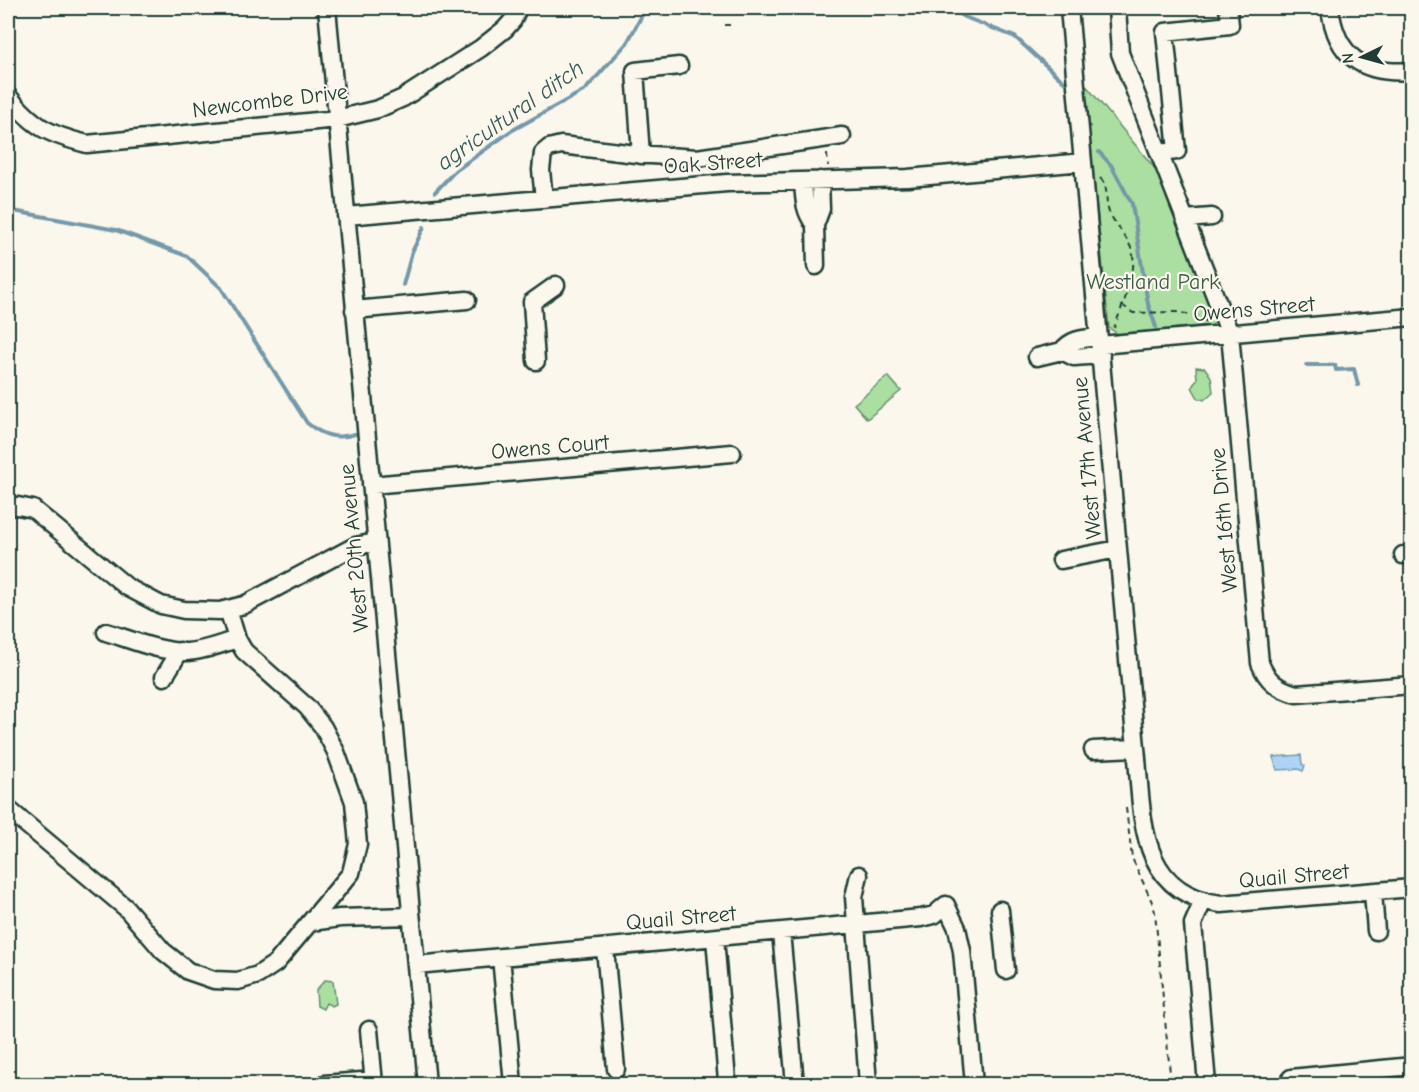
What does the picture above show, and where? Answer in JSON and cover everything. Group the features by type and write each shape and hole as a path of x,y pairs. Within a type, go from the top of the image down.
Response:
{"street":[{"name":"West 20th Avenue","path":"327,8 427,1084"},
{"name":"Newcombe Drive","path":"8,96 25,116 52,135 87,144 337,119 378,109 403,98 481,48 505,29 513,20 518,8"},
{"name":"West 17th Avenue","path":"1070,8 1136,748 1148,846 1161,870 1183,891"},
{"name":"West 16th Drive","path":"1117,8 1120,53 1185,219 1222,335 1260,663 1267,677 1275,685 1285,691 1304,694 1412,685"},
{"path":"1160,153 1177,151 1165,32 1230,25 1228,8"},
{"path":"1330,8 1332,26 1340,43 1350,56 1380,72 1412,71"},
{"path":"641,155 634,71 679,66"},
{"path":"544,199 541,161 543,153 549,148 561,145 641,155 697,158 842,136"},
{"name":"Oak Street","path":"346,216 727,183 803,181 824,173 957,175 1084,169"},
{"path":"816,266 815,225 821,209 824,173"},
{"path":"803,181 804,205 807,215 815,225"},
{"path":"1185,219 1212,217"},
{"path":"536,361 532,302 556,285"},
{"path":"354,310 467,300"},
{"name":"Owens Street","path":"1037,357 1062,351 1072,341 1100,346 1412,318"},
{"name":"Owens Court","path":"371,485 732,453"},
{"path":"11,503 33,509 127,586 152,602 184,610 228,609 263,596 353,546 376,542"},
{"path":"1061,560 1118,549"},
{"path":"8,809 126,908 176,963 202,977 226,981 249,979 276,963 346,880 355,865 358,844 354,802 345,771 323,727 307,707 250,657 237,639 228,609"},
{"path":"106,632 160,648 180,651 201,650 237,639"},
{"path":"164,677 180,651"},
{"path":"1093,750 1136,748"},
{"path":"859,875 854,897 855,924 868,1084"},
{"name":"Quail Street","path":"1183,891 1203,901 1235,904 1412,888"},
{"path":"1373,892 1376,931"},
{"path":"1203,901 1193,924 1207,1084"},
{"name":"Quail Street","path":"416,965 921,918 934,915 946,905 957,928 962,951 974,1084"},
{"path":"1000,910 1006,970"},
{"path":"311,922 340,918 411,916"},
{"path":"781,932 795,1084"},
{"path":"715,938 728,1081"},
{"path":"604,948 616,1069"},
{"path":"501,957 513,1084"},
{"path":"324,1084 374,1082 369,1030"},
{"path":"1291,1078 1412,1066"}],"path":[{"path":"724,25 733,25"},
{"path":"824,173 827,149"},
{"path":"1084,169 1101,178 1106,186 1106,204 1109,213 1132,249 1133,270 1114,328"},
{"path":"1122,305 1133,313 1176,312 1203,317 1222,335"},
{"path":"1126,807 1132,858 1155,912 1171,1084"}],"green space":[{"name":"Westland Park","path":"1084,83 1162,177 1220,320 1212,325 1118,334 1109,328"},
{"path":"1196,367 1205,368 1211,377 1213,392 1204,400 1198,398 1192,387 1197,379"},
{"path":"888,376 901,391 867,419 854,404"},
{"path":"325,980 333,981 336,1004 332,1006 326,1003 323,1009 317,1006 316,990"}],"water":[{"path":"1301,755 1302,764 1305,766 1303,771 1298,769 1277,770 1273,757"}],"waterway":[{"name":"agricultural ditch","path":"435,192 455,171 511,131 585,90 627,43 646,8"},
{"name":"agricultural ditch","path":"953,8 962,16 1015,37 1064,82"},
{"name":"agricultural ditch","path":"1099,152 1111,165 1132,204 1148,304 1156,327"},
{"name":"agricultural ditch","path":"8,210 116,230 187,256 221,288 307,423 318,431 330,435 355,434"},
{"name":"agricultural ditch","path":"403,285 412,252 424,227"},
{"path":"1306,365 1335,365 1336,370 1354,369 1358,385"}]}
